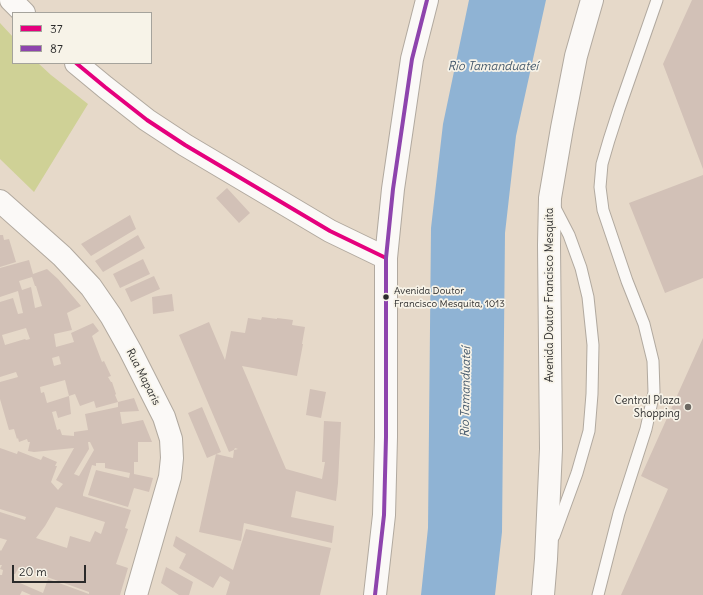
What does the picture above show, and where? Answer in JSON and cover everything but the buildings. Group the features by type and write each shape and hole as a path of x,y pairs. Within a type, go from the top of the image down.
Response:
{"main road":[{"path":"11,0 23,12"},
{"path":"375,595 384,515 386,437 386,258 393,189 412,59 427,0"},
{"name":"Avenida Doutor Francisco Mesquita","path":"543,595 551,448 549,260 550,198 576,56 592,0"},
{"path":"77,64 147,120 185,145 330,231 386,258"},
{"name":"Rua Maparis","path":"0,202 62,256 91,287 111,316 164,417 171,439 172,458 170,478 136,595"}],"lane":[{"path":"598,595 619,513 646,429 654,392 654,361 644,324 602,210 600,187 602,164 619,109 657,0"},
{"path":"546,559 577,473 589,431 592,394 593,345 588,297 581,268 569,235 550,198"},
{"path":"605,595 619,513"}],"green space":[{"path":"0,23 12,36 12,64 39,64 88,104 34,192 0,159"}],"water":[{"name":"Rio Tamanduateí","path":"469,0 546,0 516,136 505,233 502,532 495,595 421,595 428,528 431,228 443,124"}],"transit line":[{"name":"87","path":"375,595 384,515 386,437 386,258 393,189 412,59 427,0"},
{"name":"37","path":"77,64 147,120 185,145 330,231 386,258"}],"place":[{"name":"Avenida Doutor Francisco Mesquita, 1013","path":"386,297"},
{"name":"Central Plaza Shopping","path":"688,407"}]}
